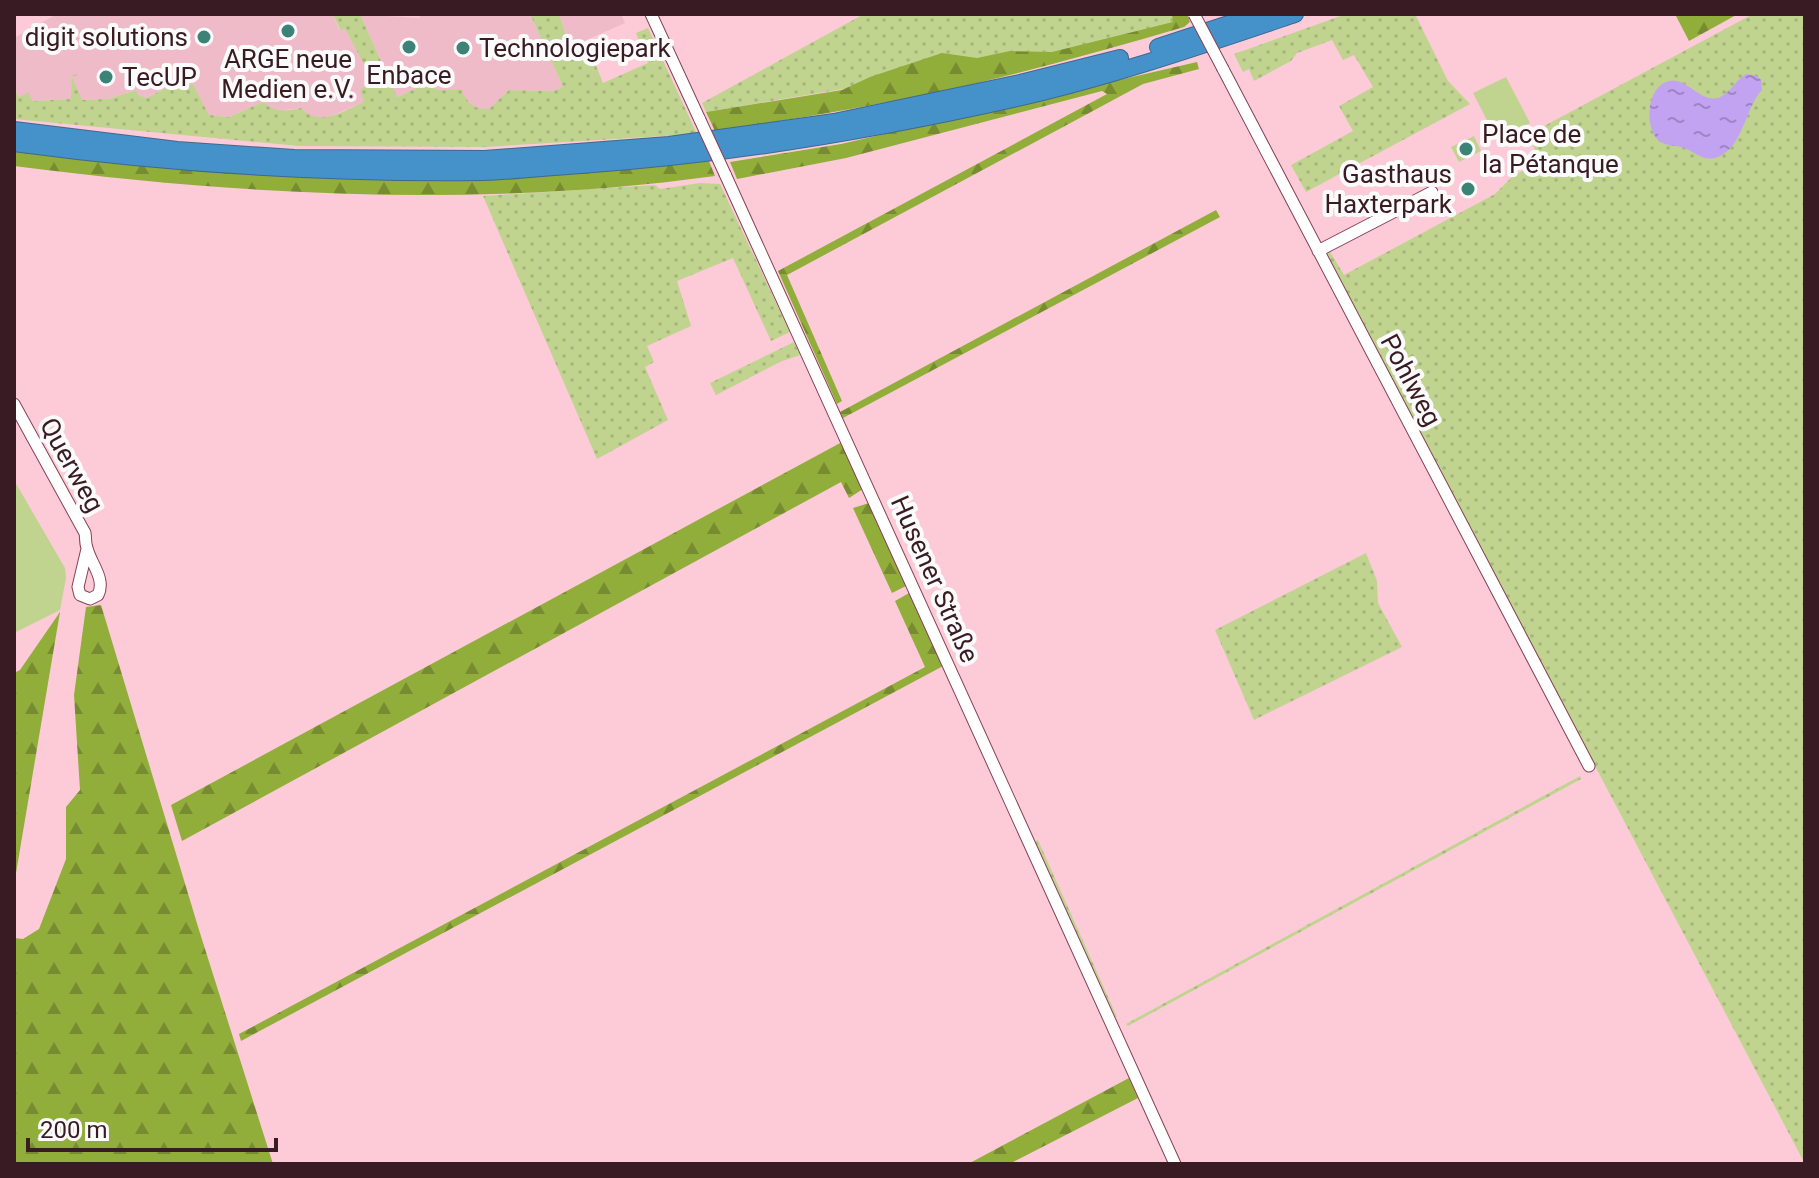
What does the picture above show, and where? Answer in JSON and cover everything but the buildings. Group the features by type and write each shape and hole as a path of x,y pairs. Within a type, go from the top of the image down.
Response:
{"highway":[{"path":"14,130 177,150 294,158 485,159 669,145 834,122 1020,83 1150,50 1259,14"},
{"path":"14,143 289,170 486,172 665,159 835,135 1016,98 1191,49 1295,14"}],"street":[{"name":"Husener Straße","path":"651,14 1175,1164"},
{"name":"Pohlweg","path":"1194,14 1589,766"},
{"path":"1318,251 1432,192"},
{"name":"Querweg","path":"14,404 80,524 87,549"}],"shaded area":[{"path":"57,14 333,14 339,30 345,29 373,80 364,102 324,119 308,115 301,108 270,109 263,102 229,117 209,115 193,84 168,87 145,98 135,90 108,99 80,100 72,78 72,99 33,101 20,98 14,88 14,38"},
{"name":"Technologiepark","path":"360,14 420,18 419,14 530,14 563,87 553,91 509,90 490,109 477,109 467,102 460,89 438,90 426,84 397,97"},
{"name":"Technologiepark","path":"559,14 621,14 625,23 571,47"}],"green space":[{"path":"333,14 360,14 397,97 426,84 438,90 461,89 472,105 483,109 489,109 509,90 553,91 563,87 530,14 559,14 571,49 587,43 603,83 648,63 636,33 648,28 697,134 485,147 299,146 14,119 14,88 19,97 28,93 33,101 71,99 72,75 79,74 72,77 82,100 108,99 136,90 138,95 146,98 168,87 176,76 182,85 193,84 209,115 229,117 263,102 276,110 301,108 315,117 331,116 364,102 360,90 373,81 345,29 340,30"},
{"path":"864,14 1187,14 1189,19 1052,54 706,112 702,103"},
{"path":"1172,14 1187,14 1190,22 1184,27 1092,53 937,92 715,131 706,112 842,90 870,77 942,53 977,58 1010,51 1052,52 1173,22"},
{"path":"1346,14 1415,14 1448,81 1470,104 1306,192 1291,165 1353,131 1339,106 1373,87 1354,55 1343,60 1332,40 1297,53 1291,61 1254,81 1249,69 1243,72 1234,54"},
{"path":"1675,14 1738,14 1689,41"},
{"path":"1753,14 1805,14 1805,1164 1327,258 1329,250 1344,275 1495,194 1514,175 1541,162 1533,145 1533,132"},
{"path":"1197,62 1199,69 1143,84 787,275 842,401 837,404 778,271 1107,94 1102,91 846,158 737,179 730,162 841,144"},
{"path":"1506,77 1530,123 1497,140 1473,93"},
{"name":"Place de la Pétanque","path":"1474,136 1481,151 1459,162 1451,147"},
{"path":"14,151 177,168 479,178 709,161 715,176 540,192 452,195 277,191 14,166"},
{"path":"700,183 720,184 790,332 771,341 733,258 677,281 691,326 647,346 654,362 645,367 668,420 597,459 483,196 655,185 660,189"},
{"path":"1216,210 1220,217 843,418 840,412"},
{"path":"794,342 800,355 716,395 710,383"},
{"path":"842,442 863,489 849,498 841,482 182,841 171,805"},
{"path":"14,480 65,568 66,578 60,610 14,633"},
{"path":"869,503 908,585 892,593 853,508"},
{"path":"1366,553 1377,581 1378,603 1402,647 1254,720 1215,630"},
{"path":"911,592 945,665 241,1041 239,1034 925,667 895,601"},
{"path":"101,605 273,1164 14,1164 14,938 23,939 39,929 66,859 66,807 80,790 74,695 86,607"},
{"path":"60,612 14,885 14,673 20,670"},
{"path":"1580,776 1581,779 1128,1026 1126,1024"},
{"path":"1038,840 1117,1017 1035,841"},
{"path":"1129,1078 1138,1098 1009,1164 968,1164"}],"water":[{"path":"1746,74 1761,80 1762,90 1734,143 1720,156 1709,159 1658,140 1651,127 1650,111 1653,95 1662,84 1677,81 1703,96 1718,98"}],"place":[{"name":"ARGE neue Medien e.V.","path":"288,31"},
{"name":"digit solutions","path":"204,37"},
{"name":"Enbace","path":"409,47"},
{"name":"Technologiepark","path":"463,48"},
{"name":"TecUP","path":"106,77"},
{"name":"Place de la Pétanque","path":"1466,149"},
{"name":"Gasthaus Haxterpark","path":"1468,189"}]}
